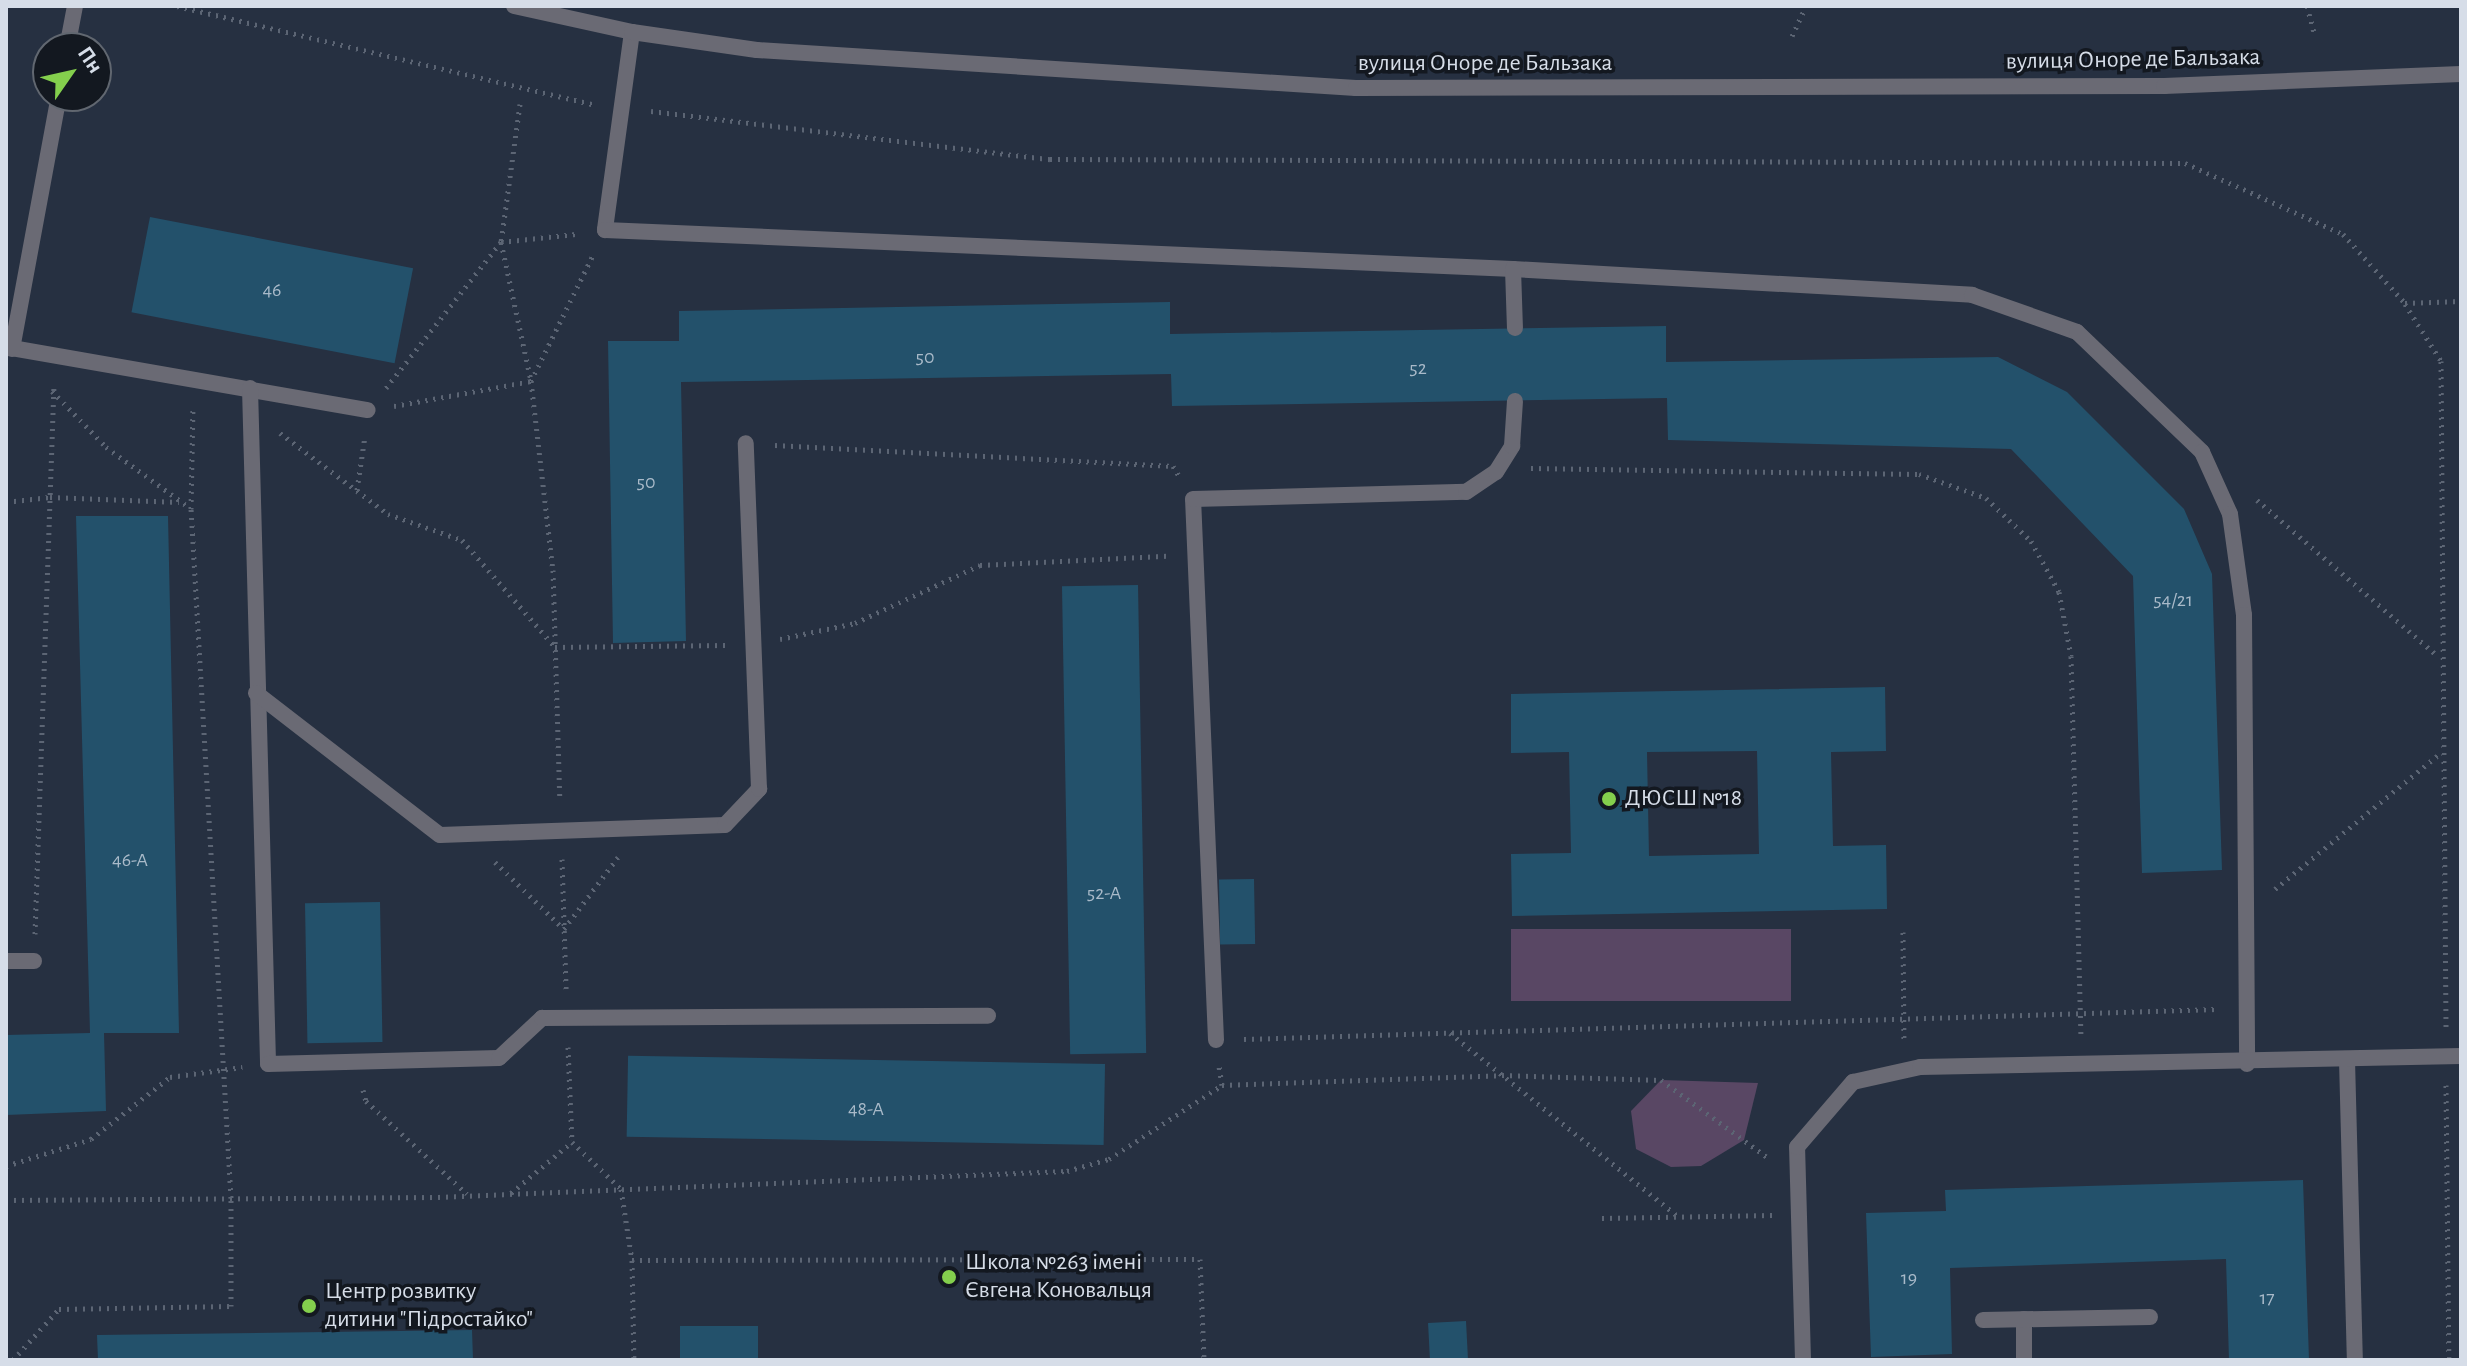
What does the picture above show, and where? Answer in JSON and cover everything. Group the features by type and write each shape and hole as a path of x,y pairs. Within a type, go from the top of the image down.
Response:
{"street":[{"path":"70,32 75,6"},
{"name":"вулиця Оноре де Бальзака","path":"514,6 632,32 757,50 1356,88 2164,86 2461,74"},
{"path":"632,32 619,108 605,230 1513,269 1972,295 2077,332 2202,452 2230,514 2244,615 2247,1064"},
{"path":"56,112 9,348 368,410"},
{"path":"1513,269 1515,328"},
{"path":"250,388 268,1064 499,1058 542,1018 988,1016"},
{"path":"1216,1040 1193,499 1466,492 1499,466 1512,446 1515,401"},
{"path":"256,693 440,835 725,825 759,789 746,443"},
{"path":"6,961 34,961"},
{"path":"1803,1360 1797,1147 1853,1082 1903,1071 2454,1056"},
{"path":"2347,1060 2355,1360"},
{"path":"1983,1320 2150,1317"},
{"path":"2024,1319 2024,1360"}],"path":[{"path":"177,6 619,108 1050,159 2185,163 2343,234 2405,303 2441,361 2454,1056 2449,1360"},
{"path":"1792,36 1806,6"},
{"path":"2307,6 2314,32"},
{"path":"520,104 501,242 531,381 553,570 572,1142 621,1189 632,1260 634,1360"},
{"path":"357,490 368,410 501,242 605,230"},
{"path":"531,381 605,230"},
{"path":"2405,303 2461,301"},
{"path":"9,348 106,447 191,509"},
{"path":"34,961 53,392 59,356"},
{"path":"13,1360 59,1309 231,1306 231,1198 191,509 193,379"},
{"path":"368,410 531,381"},
{"path":"251,411 388,514 462,540 555,647 754,645 855,623 980,565 1196,555"},
{"path":"746,443 1173,466 1193,499"},
{"path":"1499,466 1919,474 1986,498 2020,530 2059,592 2071,656 2079,1014 2083,1066"},
{"path":"2249,493 2438,656"},
{"path":"6,502 50,497 180,502"},
{"path":"2246,913 2438,755"},
{"path":"564,929 639,828"},
{"path":"466,834 564,929"},
{"path":"1903,932 1903,1071"},
{"path":"1222,1085 1216,1040 2247,1009"},
{"path":"1449,1033 1678,1216"},
{"path":"355,1061 366,1101 468,1195"},
{"path":"6,1166 91,1139 170,1077 268,1064"},
{"path":"6,1200 510,1194 1067,1171 1109,1159 1222,1085 1502,1075 1661,1080 1798,1179"},
{"path":"510,1194 572,1142"},
{"path":"1602,1218 1799,1214"},
{"path":"632,1260 1200,1259 1204,1360"}],"shaded area":[{"path":"1511,929 1791,929 1791,1001 1511,1001"},
{"path":"1661,1080 1758,1083 1744,1140 1701,1166 1671,1167 1636,1149 1631,1111"}],"building":[{"path":"150,217 413,268 395,363 131,312"},
{"path":"1170,302 1170,334 1666,326 1666,362 1998,357 2067,392 2184,509 2212,574 2222,870 2142,873 2133,576 2011,449 1668,440 1667,398 1172,406 1171,374 681,382 686,641 613,643 608,341 679,341 679,311"},
{"path":"76,516 168,516 179,1033 104,1033 106,1111 6,1115 6,1035 90,1033"},
{"path":"1138,585 1146,1053 1070,1054 1062,586"},
{"name":"ДЮСШ №18","path":"1885,687 1886,751 1831,752 1833,846 1886,845 1887,909 1512,916 1511,854 1571,853 1569,752 1511,753 1511,694","holes":["1757,751 1759,854 1649,856 1647,752"]},
{"path":"1254,879 1255,944 1220,945 1219,880"},
{"path":"380,902 382,1042 307,1043 305,903"},
{"path":"628,1056 1105,1064 1104,1145 627,1137"},
{"path":"2303,1180 2309,1360 2229,1360 2226,1259 1950,1268 1952,1354 1871,1357 1866,1213 1946,1211 1945,1190"},
{"path":"1466,1321 1468,1360 1430,1360 1428,1323"},
{"path":"680,1326 758,1326 758,1360 680,1360"},
{"path":"472,1330 473,1360 98,1360 97,1335"}],"place":[{"name":"ДЮСШ №18","path":"1609,799"},
{"name":"Школа №263 імені Євгена Коновальця","path":"949,1277"},
{"name":"Центр розвитку дитини \"Підростайко\"","path":"309,1306"}]}
